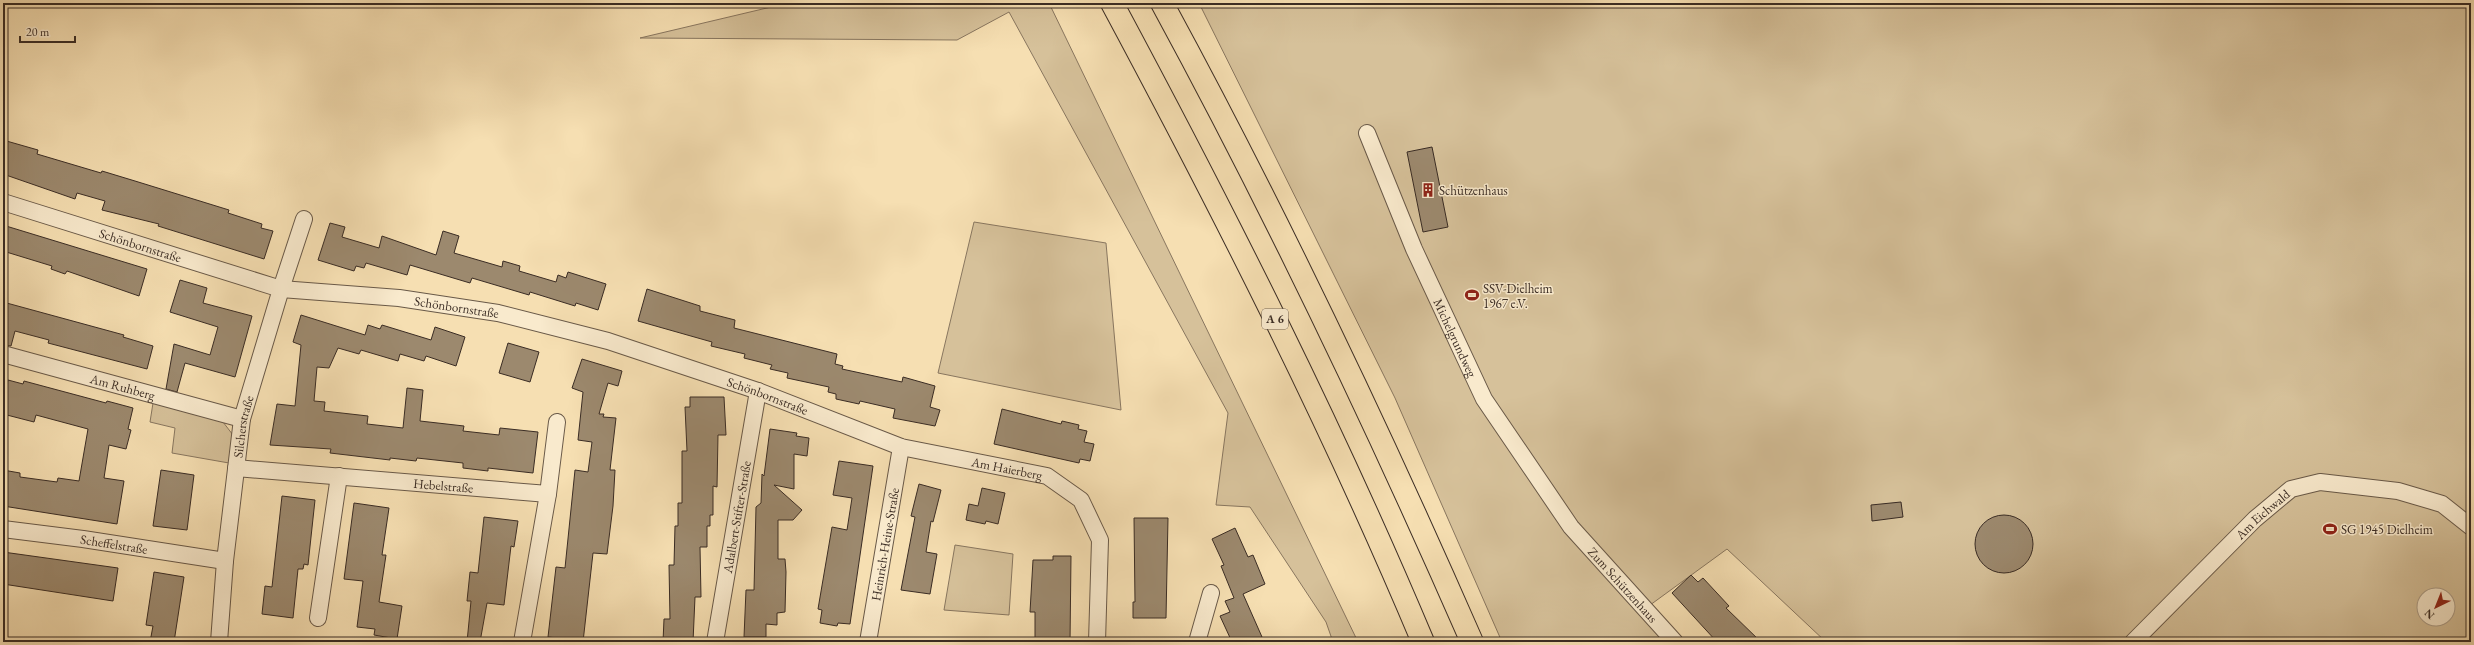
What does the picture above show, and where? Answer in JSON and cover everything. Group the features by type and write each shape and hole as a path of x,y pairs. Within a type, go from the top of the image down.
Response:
{"highway":[{"name":"A 6","path":"1112,3 1282,332 1349,472 1423,642"},
{"path":"1162,3 1323,317 1384,443 1472,642"}],"street":[{"name":"Michelgrundweg","path":"1367,133 1414,249 1484,399 1571,527"},
{"name":"Schönbornstraße","path":"3,202 281,289 399,298 498,313 608,341 758,391 901,447"},
{"name":"Silcherstraße","path":"219,642 225,561 242,419 281,289 304,219"},
{"name":"Am Ruhberg","path":"3,354 242,419"},
{"name":"Adalbert-Stifter-Straße","path":"715,642 758,391"},
{"path":"522,642 548,494 557,422"},
{"name":"Heinrich-Heine-Straße","path":"868,642 901,447"},
{"name":"Am Haierberg","path":"901,447 1047,476 1080,500 1100,540 1097,642"},
{"name":"Hebelstraße","path":"236,468 548,494"},
{"path":"318,618 340,476"},
{"name":"Am Eichwald","path":"2133,642 2256,519 2291,489 2320,482 2398,491 2442,504 2471,526"},
{"name":"Zum Schützenhaus","path":"1571,527 1675,642"},
{"name":"Scheffelstraße","path":"3,529 83,538 225,561"},
{"path":"1196,642 1211,593"}],"shaded area":[{"path":"788,3 1049,3 1358,642 1333,642 1326,622 1250,507 1216,505 1228,413 1009,12 957,40 640,38"},
{"path":"1199,3 2471,3 2471,642 1826,642 1727,549 1646,608 1670,642 1502,642 1395,398"},
{"path":"974,222 1106,243 1121,410 938,373"},
{"path":"153,403 223,422 233,435 229,463 172,453 175,428 150,422"},
{"path":"955,545 1013,554 1009,615 944,610"}],"building":[{"path":"3,140 38,150 37,154 101,173 102,171 229,210 228,213 262,224 261,228 273,231 264,259 158,226 159,224 102,210 105,201 77,193 75,199 3,174"},
{"name":"Schützenhaus","path":"1432,147 1448,227 1423,232 1407,152"},
{"path":"330,223 345,227 342,237 379,248 382,236 436,255 443,231 459,236 454,253 502,267 503,261 520,266 519,271 556,282 558,275 566,278 568,272 606,284 598,310 576,303 575,306 530,292 529,295 472,278 470,283 410,265 407,275 366,263 364,268 356,266 354,271 318,260"},
{"path":"6,226 147,269 139,296 67,271 65,274 51,269 52,266 3,251 3,237"},
{"path":"180,280 207,288 203,303 252,316 235,377 185,363 177,392 166,389 174,344 210,355 218,327 170,312"},
{"path":"647,289 700,306 700,311 735,320 734,328 837,354 835,364 843,366 842,369 902,382 903,377 935,386 930,407 940,410 935,426 893,418 895,409 860,401 859,404 836,399 836,394 828,392 829,387 787,378 788,373 770,369 772,365 744,358 745,354 711,346 712,342 638,321"},
{"path":"3,302 124,335 123,337 153,346 147,369 48,343 49,340 15,331 11,346 3,345"},
{"path":"301,315 365,335 368,325 380,329 382,325 431,340 435,327 465,337 456,366 426,356 424,361 400,354 398,361 361,350 359,354 338,348 329,368 317,367 314,401 325,402 324,411 368,416 367,424 403,428 407,388 423,390 420,421 464,426 463,431 499,435 500,428 538,432 533,473 488,468 488,471 463,468 463,463 417,458 416,461 390,458 390,460 330,453 331,449 270,445 277,404 295,406 301,345 293,342"},
{"path":"508,343 539,352 530,382 499,373"},
{"path":"582,359 622,371 618,386 608,383 599,414 604,414 603,417 616,418 610,470 615,470 613,506 607,554 593,553 583,642 568,642 568,639 548,637 556,567 565,568 575,470 588,472 592,442 578,440 583,392 572,388"},
{"path":"8,380 23,384 24,381 106,403 107,401 133,408 128,429 131,430 126,449 109,445 104,478 124,481 117,524 3,506 3,470 20,473 20,477 57,482 58,478 79,481 88,429 36,415 34,422 3,414 3,401"},
{"path":"690,397 724,397 726,435 718,435 717,487 713,486 713,515 710,515 710,526 707,526 707,547 700,547 701,597 695,597 693,642 663,642 664,619 670,619 669,565 674,565 675,526 678,526 678,503 682,503 682,451 687,451 685,407 690,407"},
{"path":"1002,409 1061,424 1062,421 1079,425 1078,429 1087,431 1084,442 1094,444 1090,461 1080,459 1079,463 994,444"},
{"path":"770,429 797,433 796,436 809,438 807,456 794,454 794,489 774,485 802,510 793,520 778,520 778,559 785,559 786,572 785,612 777,613 777,625 766,624 766,637 744,637 746,590 754,590 756,507 761,503 762,474 764,476"},
{"path":"839,461 873,466 850,624 838,623 837,626 820,623 822,610 818,609 832,527 847,530 852,498 833,495"},
{"path":"161,470 194,475 187,530 153,526"},
{"path":"919,484 941,490 933,522 931,521 926,552 937,554 930,594 901,590 915,517 911,516"},
{"path":"982,488 1005,493 998,524 986,521 985,524 966,520 969,504 978,506"},
{"path":"282,496 315,500 308,565 304,564 303,569 298,569 293,618 262,614 265,586 272,587"},
{"path":"1901,502 1903,517 1872,521 1871,505"},
{"path":"354,503 389,508 382,555 386,555 379,602 402,606 397,639 374,635 375,629 357,627 363,581 344,579"},
{"path":"2004,515 2015,517 2028,528 2031,533 2033,544 2031,555 2020,568 2015,571 2004,573 1993,571 1980,560 1977,555 1975,544 1977,533 1988,520 1993,517"},
{"path":"484,517 518,521 514,547 511,546 504,605 487,603 480,642 467,642 471,601 467,601 470,572 478,573"},
{"path":"1134,518 1168,518 1166,618 1133,618 1133,602 1135,602"},
{"path":"1235,528 1248,557 1253,555 1265,584 1243,594 1262,637 1250,642 1232,642 1220,616 1230,612 1225,601 1234,598 1221,566 1224,565 1212,539"},
{"path":"3,552 118,568 113,601 3,584"},
{"path":"1053,556 1071,556 1070,642 1035,642 1035,612 1030,612 1033,560 1053,560"},
{"path":"154,572 184,577 174,642 150,642 153,626 146,625"},
{"path":"1691,575 1698,582 1703,578 1729,606 1726,608 1761,642 1717,642 1672,593"}],"place":[{"name":"Schützenhaus","path":"1428,190"},
{"name":"SSV-Dielheim 1967 e.V.","path":"1472,295"},
{"name":"SG 1945 Dielheim","path":"2330,529"}]}
